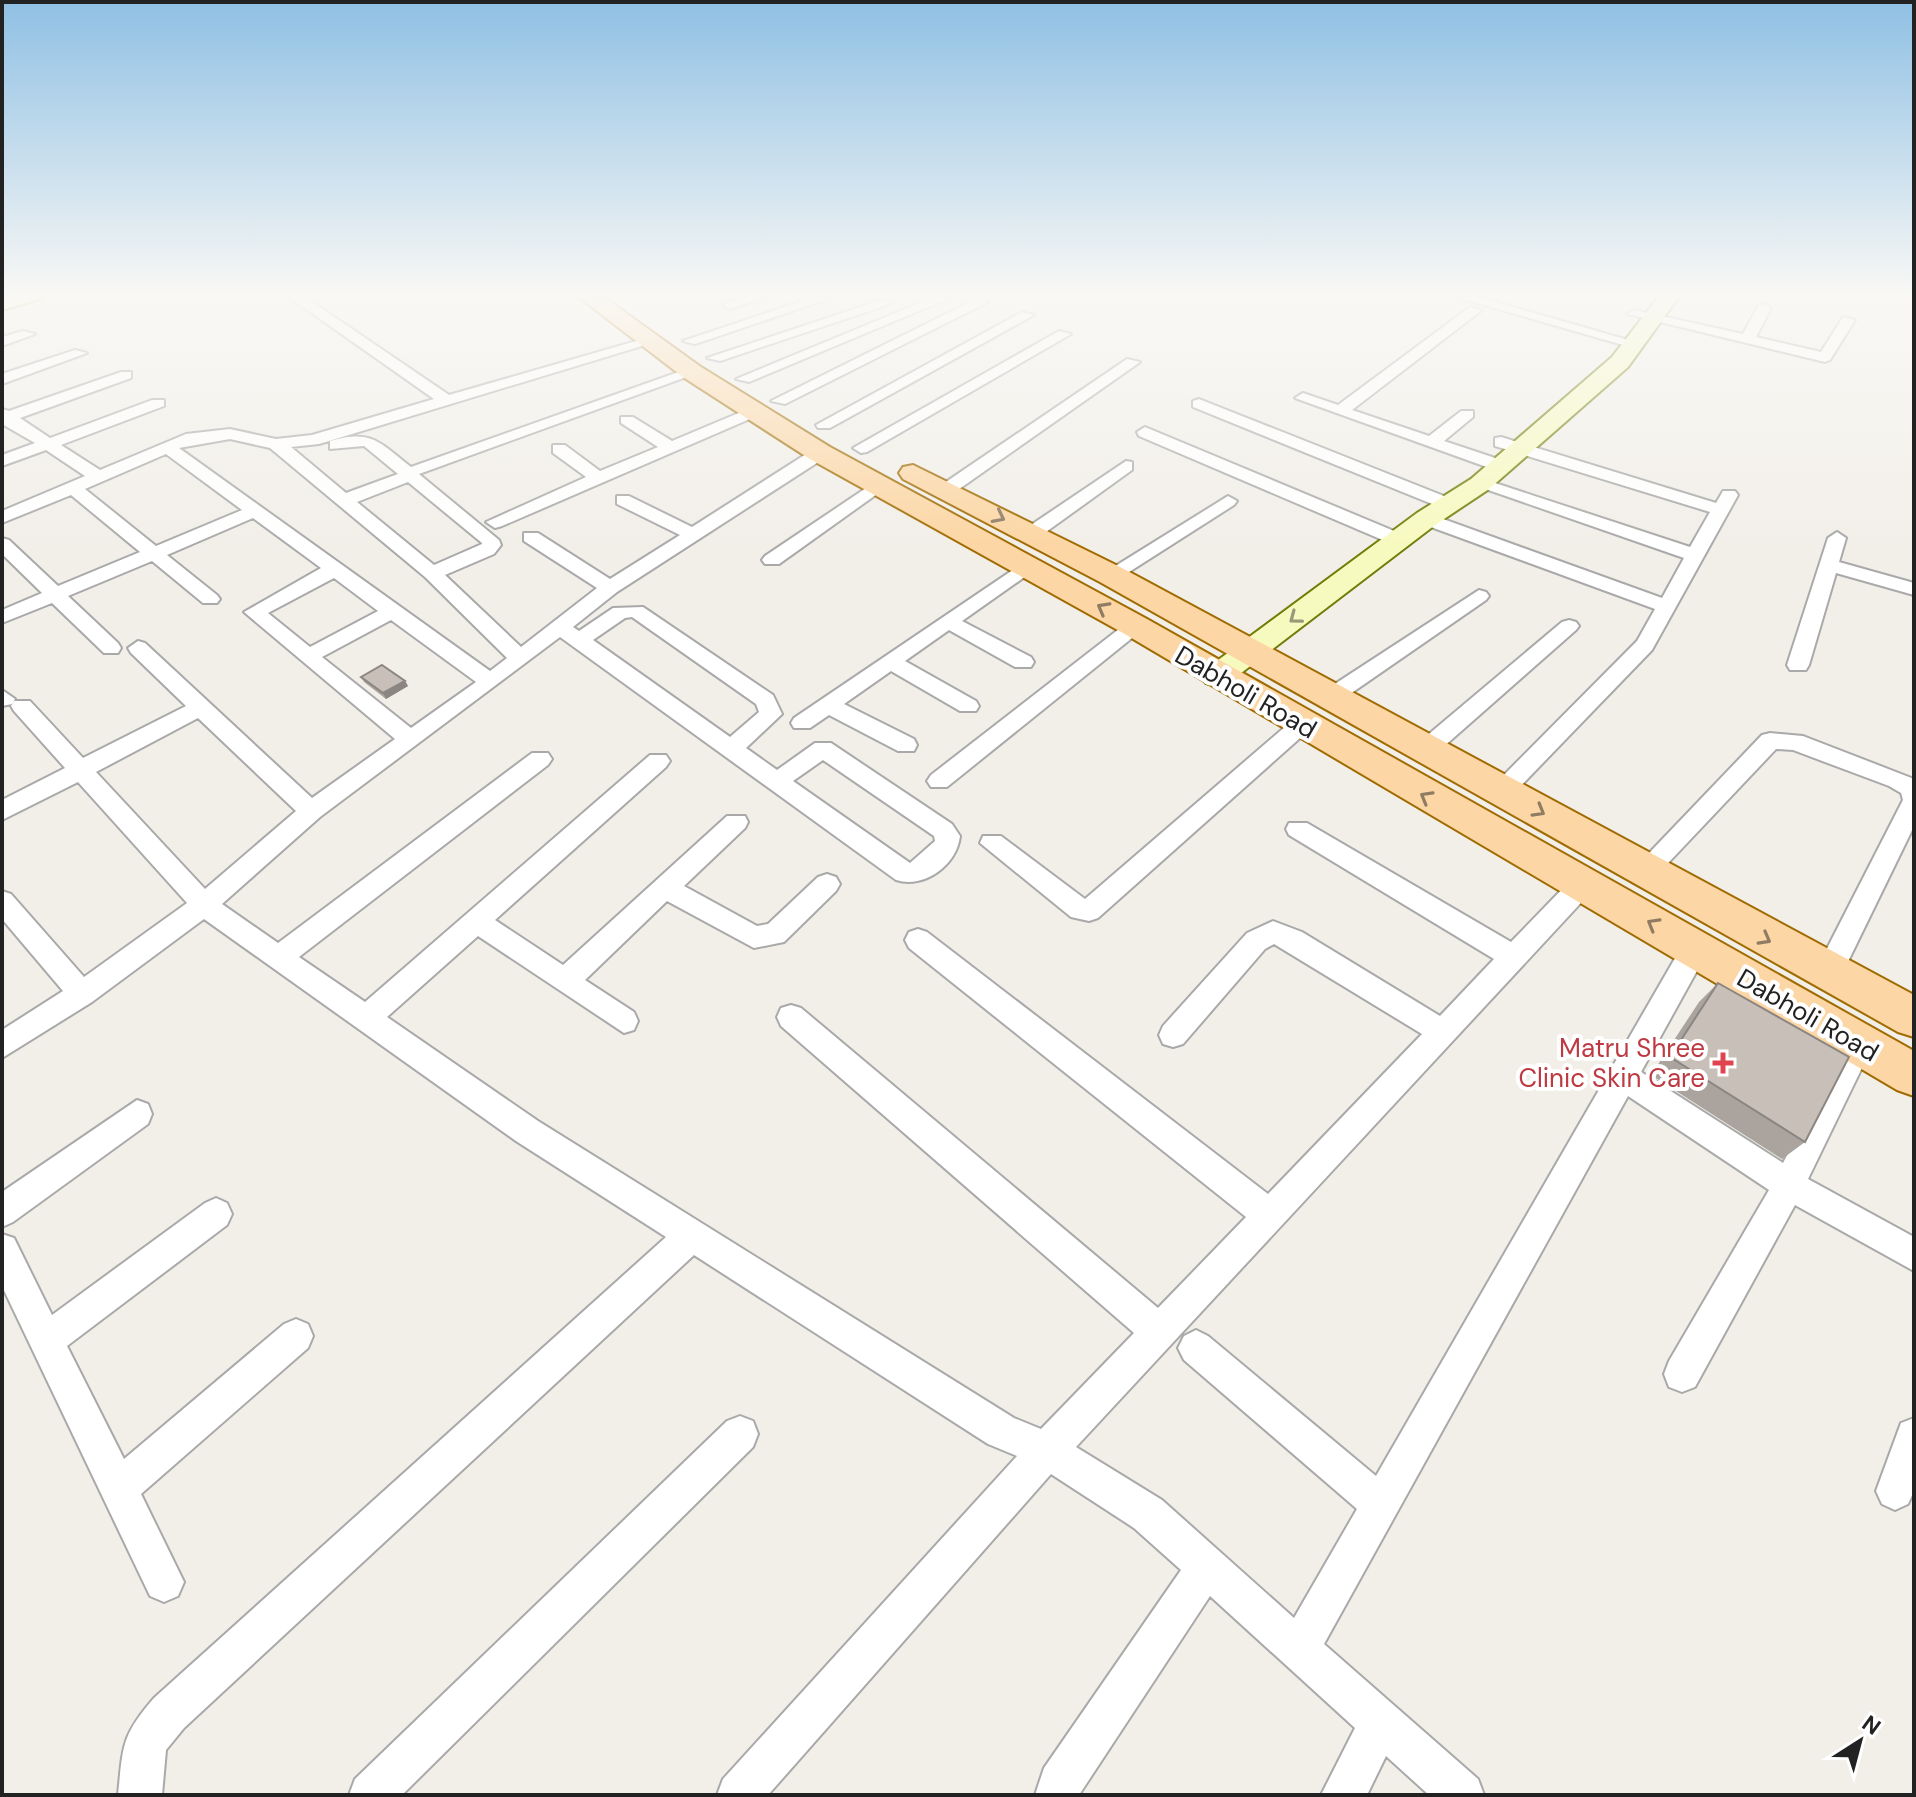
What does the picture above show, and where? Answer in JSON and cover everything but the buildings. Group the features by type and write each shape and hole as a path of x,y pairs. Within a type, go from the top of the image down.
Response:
{"main road":[{"name":"Dabholi Road","path":"718,379 753,412 822,439 861,448 1111,575 1222,657 1315,711 1581,886 1603,895 1914,1075"},
{"name":"Dabholi Road","path":"744,379 779,401 878,485 1135,626 1222,657"},
{"name":"Dabholi Road","path":"1315,711 1425,750 1503,790 1828,974 1914,1018"}],"street":[{"path":"4,417 115,379"},
{"path":"415,379 447,401"},
{"path":"2,518 167,447 209,434 230,434 276,444 313,440 522,379"},
{"path":"345,500 666,379"},
{"path":"779,401 824,379"},
{"path":"569,634 610,588 694,535 822,439 921,379"},
{"path":"861,448 984,379"},
{"path":"946,490 1108,379"},
{"path":"1340,411 1383,379"},
{"path":"1222,657 1387,535 1435,507 1497,460 1590,379"},
{"path":"1303,398 1432,442 1497,460 1725,503 1636,656 1503,790"},
{"path":"2,461 158,403"},
{"path":"1199,404 1666,606"},
{"path":"495,522 753,412"},
{"path":"1432,442 1467,414"},
{"path":"4,417 99,477"},
{"path":"627,420 670,447"},
{"path":"1145,432 1387,535"},
{"path":"295,459 361,439 414,472 492,545 432,573"},
{"path":"276,444 432,573 519,657"},
{"path":"167,447 490,682"},
{"path":"559,449 598,478"},
{"path":"1497,460 1695,555"},
{"path":"1032,533 1126,466"},
{"path":"772,560 878,485"},
{"path":"73,488 210,599"},
{"path":"623,500 694,535"},
{"path":"1111,575 1228,501"},
{"path":"2,617 255,511"},
{"path":"531,537 610,588"},
{"path":"1798,665 1837,538"},
{"path":"2,544 111,648"},
{"path":"1830,565 1914,589"},
{"path":"802,723 1026,567"},
{"path":"335,569 254,612 411,740"},
{"path":"992,843 1080,910 1089,911 1315,711 1479,596"},
{"path":"308,656 393,611"},
{"path":"2,1045 82,994 204,905 311,811 490,682 519,657 620,612 636,611 765,700 771,714 732,748"},
{"path":"949,622 1023,662"},
{"path":"939,781 1135,626"},
{"path":"1425,750 1569,626"},
{"path":"569,634 905,873 920,873 947,844 948,836 943,830 823,749 777,781"},
{"path":"138,648 311,811"},
{"path":"891,662 968,706"},
{"path":"9,701 80,770 204,905 527,1131 1001,1431 1047,1450 1148,1514 1462,1795"},
{"path":"828,705 906,745"},
{"path":"2,811 201,707"},
{"path":"1644,872 1770,741 1795,742 1897,780 1912,789 1914,800 1828,974"},
{"path":"278,958 540,759"},
{"path":"366,1019 658,761"},
{"path":"565,981 736,822"},
{"path":"1298,829 1513,957"},
{"path":"665,888 754,937 767,938 827,884"},
{"path":"739,1795 1047,1450 1581,886"},
{"path":"2,901 82,994"},
{"path":"476,921 624,1021"},
{"path":"1173,1035 1256,941 1273,932 1293,940 1442,1032"},
{"path":"918,940 1268,1214"},
{"path":"1299,1649 1695,949"},
{"path":"791,1017 1158,1331"},
{"path":"1682,1374 1789,1185 1859,1045"},
{"path":"1622,1076 1789,1185 1914,1255"},
{"path":"2,1211 137,1114"},
{"path":"46,1340 216,1214"},
{"path":"140,1795 145,1741 169,1713 692,1235"},
{"path":"2,1250 164,1582"},
{"path":"118,1489 296,1336"},
{"path":"1196,1348 1381,1505"},
{"path":"371,1795 740,1434"},
{"path":"1895,1491 1914,1436"},
{"path":"1057,1795 1060,1784 1206,1567"},
{"path":"1343,1795 1381,1722"}],"place":[{"name":"Matru Shree Clinic Skin Care","path":"1723,1063"}]}
